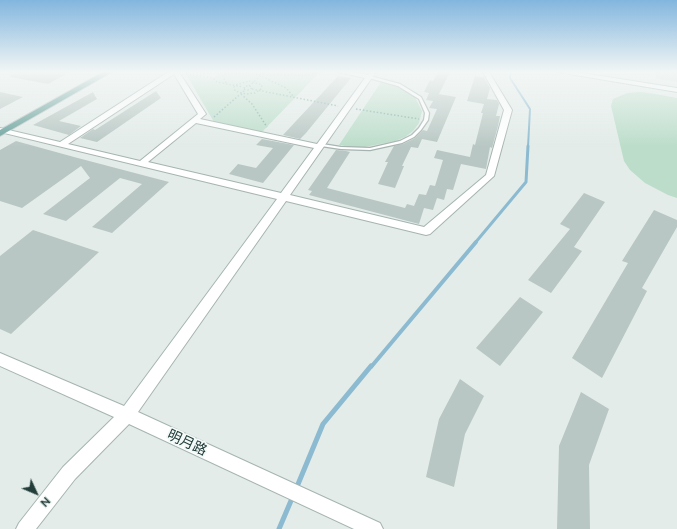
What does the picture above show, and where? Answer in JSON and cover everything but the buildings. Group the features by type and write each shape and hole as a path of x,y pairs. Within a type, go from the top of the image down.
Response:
{"main road":[{"path":"1,130 58,97"},
{"path":"1,130 63,97"}],"street":[{"path":"60,145 135,97"},
{"path":"191,97 209,123"},
{"path":"25,529 69,473 127,415 356,97"},
{"path":"1,130 284,198 426,230 490,176 508,110 500,97"},
{"path":"141,164 202,114"},
{"path":"194,120 321,146"},
{"name":"明月路","path":"0,359 127,415 374,529"}],"lane":[{"path":"321,146 348,149 370,149 401,142 413,136 426,120 427,113 420,98 418,97"}],"path":[{"path":"209,123 237,97"},
{"path":"243,97 252,104 273,137"}],"green space":[{"path":"199,97 296,97 262,132 214,122"},
{"path":"371,97 415,97 422,111 419,123 413,131 405,137 395,141 365,147 339,145"},
{"path":"618,97 677,98 677,198 645,183 630,170 624,161 611,106 613,99"}],"waterway":[{"path":"522,97 530,109 528,147"},
{"path":"475,243 526,182 528,146"},
{"path":"371,367 476,242"},
{"path":"296,489 323,424 371,366"},
{"path":"279,529 293,496"}]}
